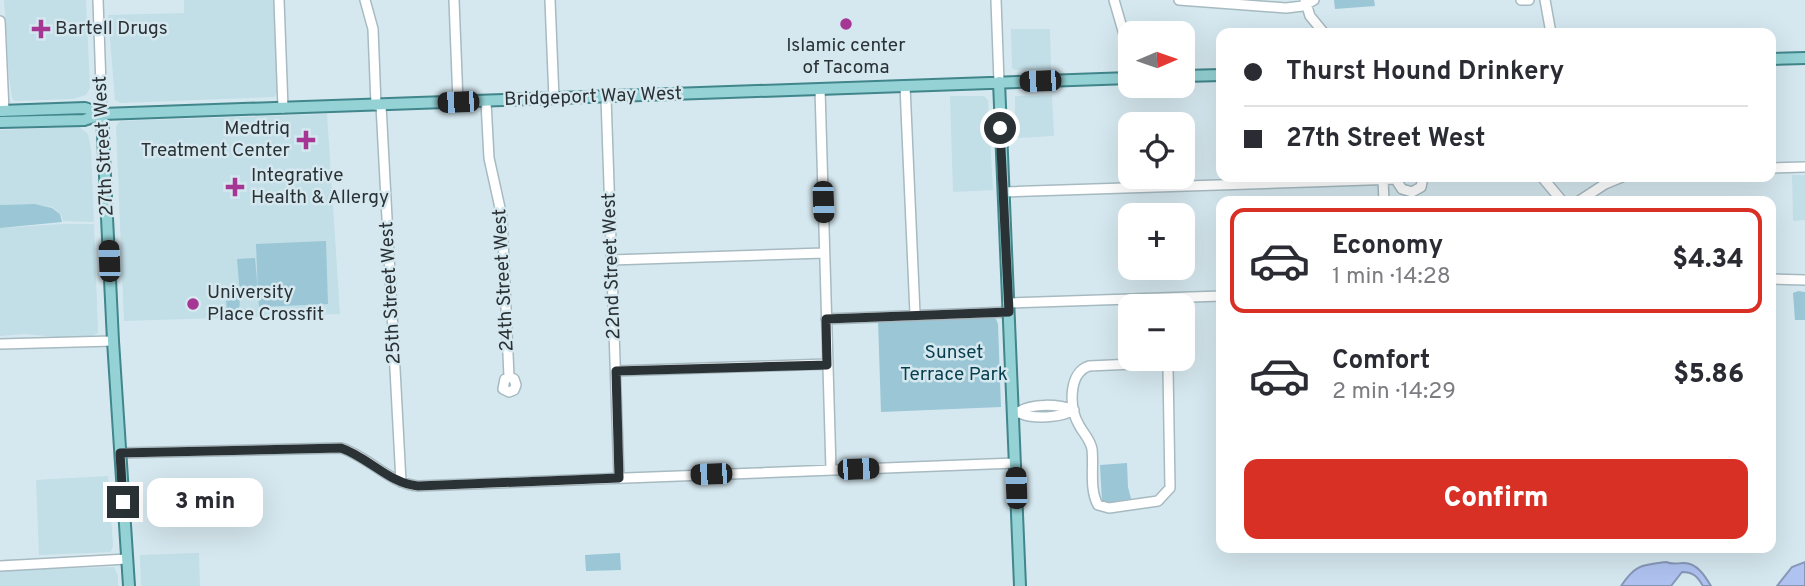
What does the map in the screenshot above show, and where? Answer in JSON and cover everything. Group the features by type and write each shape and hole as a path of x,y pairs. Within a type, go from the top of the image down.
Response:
{"main road":[{"path":"1776,59 1805,58"},
{"path":"1195,76 1216,75"},
{"name":"Bridgeport Way West","path":"0,122 84,120 103,114 1118,78"},
{"path":"999,82 1015,412 1020,586"},
{"name":"Bridgeport Way West","path":"2,111 85,108 103,114"},
{"name":"27th Street West","path":"103,114 113,341 129,586"}],"street":[{"name":"27th Street West","path":"98,0 103,114"},
{"path":"279,0 283,108"},
{"name":"25th Street West","path":"365,0 373,29 401,482"},
{"path":"454,0 458,102"},
{"path":"550,0 554,99"},
{"path":"996,0 999,82"},
{"path":"1114,0 1120,21"},
{"path":"1179,0 1286,8 1308,2 1310,16 1320,28"},
{"path":"1521,0 1528,0"},
{"path":"1545,0 1550,28"},
{"path":"0,21 2,111"},
{"path":"905,86 915,314"},
{"path":"820,89 831,470"},
{"name":"22nd Street West","path":"606,97 619,478"},
{"name":"24th Street West","path":"486,102 489,158 502,212 509,377"},
{"path":"1776,168 1805,167"},
{"path":"1004,192 1320,182"},
{"path":"1399,182 1402,189 1412,192 1421,187 1422,182"},
{"path":"1546,182 1558,196"},
{"path":"1587,196 1610,182"},
{"path":"611,260 824,253"},
{"path":"1776,279 1805,280"},
{"path":"1195,299 1216,297"},
{"path":"826,319 1008,307 1118,304"},
{"path":"0,344 113,341"},
{"path":"616,371 827,365"},
{"path":"1118,365 1082,368 1075,378 1074,410 1078,424 1091,447 1094,496 1098,505 1109,508 1158,501 1167,494 1171,481 1170,371"},
{"path":"1015,412 1026,416 1064,415 1074,410"},
{"path":"120,453 341,448 401,482 429,486 1015,463"},
{"path":"0,566 127,559"}],"shaded area":[{"path":"4,0 86,0 90,88 86,95 73,99 15,101 12,98"},
{"path":"184,0 275,0 279,90 274,97 121,103 115,100 108,15 184,13"},
{"path":"1011,29 1050,29 1051,69 1012,68"},
{"path":"1052,95 1054,136 1015,138 1015,96"},
{"path":"950,96 984,96 988,100 993,190 953,192"},
{"path":"327,114 340,314 124,321 116,127 118,123"},
{"path":"79,127 88,134 91,149 94,222 63,221 61,214 52,207 35,204 0,205 0,130"},
{"path":"1792,175 1805,175 1805,220 1793,221"},
{"path":"94,224 98,333 90,337 25,334 0,336 0,228"},
{"path":"108,476 113,545 111,552 39,555 36,480"},
{"path":"199,553 200,586 141,586 140,555"},
{"path":"17,559 17,570 114,567 118,586 0,586 0,560"},
{"path":"1666,562 1693,565 1711,586 1703,586 1694,575 1682,572 1671,586 1621,586 1639,567"},
{"path":"1805,562 1805,586 1777,586 1792,567"}],"green space":[{"path":"1334,0 1374,0 1375,6 1335,9"},
{"path":"35,204 52,208 60,214 62,222 0,228 0,205"},
{"path":"326,241 328,304 259,307 258,294 240,296 239,314 227,314 226,297 240,295 237,259 255,258 258,292 256,244"},
{"path":"1805,292 1805,320 1795,320 1793,293"},
{"name":"Sunset Terrace Park","path":"992,317 998,324 1001,407 881,412 878,320"},
{"path":"1127,463 1132,502 1102,502 1100,465"},
{"path":"620,553 621,570 586,571 585,555"}],"place":[{"name":"Islamic center of Tacoma","path":"846,24"},
{"name":"Bartell Drugs","path":"41,29"},
{"name":"Medtriq Treatment Center","path":"306,140"},
{"name":"Integrative Health & Allergy","path":"235,187"},
{"name":"University Place Crossfit","path":"193,304"}],"route":[{"path":"123,502 120,453 341,448 401,482 418,486 619,478 616,371 827,365 826,319 1009,312 1000,128"}]}
